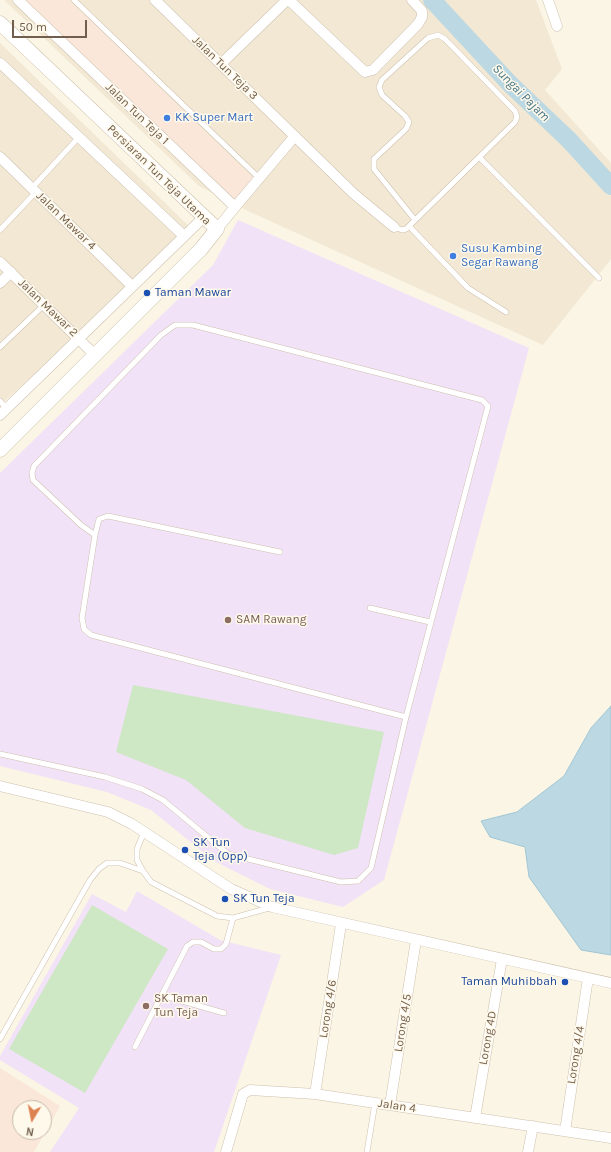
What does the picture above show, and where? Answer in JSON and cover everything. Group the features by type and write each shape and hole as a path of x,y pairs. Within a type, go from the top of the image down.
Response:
{"street":[{"name":"Jalan Tun Teja 1","path":"18,0 235,207"},
{"path":"221,64 288,0 357,66 365,72 373,70 418,24 422,17 422,11 412,0"},
{"path":"548,0 557,26"},
{"name":"Jalan Tun Teja 3","path":"157,1 294,137 354,194 394,227"},
{"name":"Persiaran Tun Teja Utama","path":"0,23 203,218 217,229 201,250 0,450"},
{"path":"0,63 184,236"},
{"path":"217,229 294,137"},
{"name":"Jalan Mawar 4","path":"0,157 132,286"},
{"path":"2,408 79,339 203,218"},
{"name":"Jalan Mawar 2","path":"0,262 95,355"},
{"path":"0,283 11,272"},
{"path":"0,786 97,808 120,817 230,889 272,907 341,924 611,983"},
{"name":"Lorong 4/6","path":"315,1094 341,924"},
{"name":"Lorong 4/5","path":"390,1105 416,940"},
{"name":"Lorong 4D","path":"475,1118 502,959"},
{"name":"Lorong 4/4","path":"565,1131 588,978"},
{"name":"Jalan 4","path":"226,1152 243,1094 250,1090 315,1094 611,1138"},
{"path":"528,1152 533,1126"}],"lane":[{"path":"74,0 259,178"},
{"path":"394,227 402,230 409,226 480,158 515,122 517,117 515,110 445,39 438,36 428,38 382,80 379,86 382,95 409,122 406,129 374,159 374,169 415,220"},
{"path":"0,230 79,137"},
{"path":"480,158 599,278"},
{"path":"409,226 468,288 506,312"},
{"path":"0,347 44,305"},
{"path":"0,754 105,776 142,789 163,800 228,854 341,882 358,882 371,868 430,622 487,416 488,406 482,400 201,327 175,325 161,335 34,466 32,474 33,480 81,525 95,535"},
{"path":"280,552 108,516 99,519 95,535 82,618 84,629 91,635 406,717"},
{"path":"370,608 430,622"},
{"path":"144,832 137,849 137,860 151,882 217,916 233,918 272,907"},
{"path":"0,1039 90,880 99,869 107,862 120,863 143,871"},
{"path":"135,1047 187,946 193,942 201,942 214,950 221,949 226,944 233,918"},
{"path":"161,995 224,1013"},
{"path":"367,1152 375,1103"}],"shaded area":[{"path":"4,0 536,0 562,69 545,90 611,163 611,259 543,345 248,211 199,186"},
{"path":"25,0 69,0 92,22 253,178 234,201"},
{"name":"Taman Mawar","path":"0,43 194,231 0,405"},
{"name":"SAM Rawang","path":"238,220 529,348 384,880 343,907 270,889 214,861 151,810 107,792 0,766 0,473 213,265"},
{"name":"SK Taman Tun Teja","path":"137,891 220,940 281,955 214,1152 50,1152 79,1108 0,1060 0,1056 92,894 126,912"},
{"path":"0,1068 51,1100 12,1100 12,1140 41,1140 34,1152 0,1152"},
{"path":"52,1101 60,1106 52,1120"}],"green space":[{"path":"133,685 384,732 358,848 334,855 245,828 186,780 116,752"},
{"path":"92,905 168,949 85,1093 9,1049"}],"water":[{"path":"611,706 611,955 581,950 529,877 525,847 490,837 481,821 517,812 564,776 591,728"}],"waterway":[{"name":"Sungai Pajam","path":"432,0 510,84 569,140 611,186"}],"place":[{"name":"KK Super Mart","path":"167,118"},
{"name":"Susu Kambing Segar Rawang","path":"453,256"},
{"name":"Taman Mawar","path":"147,293"},
{"name":"SAM Rawang","path":"228,620"},
{"name":"SK Tun Teja (Opp)","path":"185,850"},
{"name":"SK Tun Teja","path":"225,899"},
{"name":"Taman Muhibbah","path":"565,982"},
{"name":"SK Taman Tun Teja","path":"146,1006"}]}
